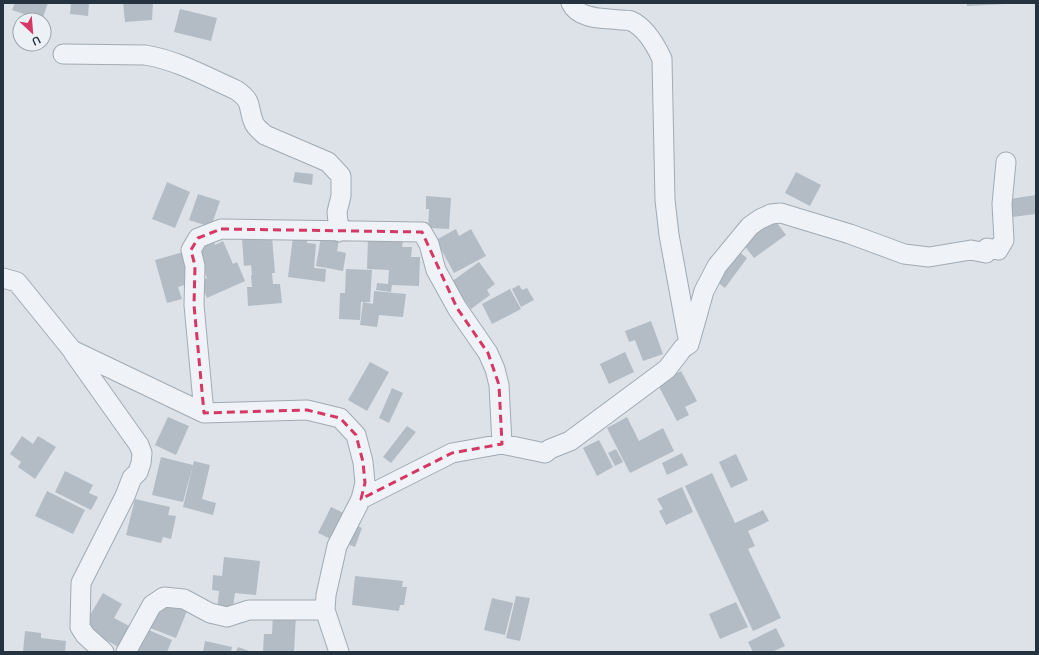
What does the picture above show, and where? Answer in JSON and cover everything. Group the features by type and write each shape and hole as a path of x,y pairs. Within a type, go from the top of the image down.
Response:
{"street":[{"path":"571,3 576,11 586,16 630,21 641,29 654,42 662,59 666,200 669,235 689,344"},
{"path":"63,54 145,55 156,57 172,62 236,90 244,96 250,104 254,123 265,135 328,162 342,176 341,196 338,212 339,232"},
{"path":"361,499 452,453 502,444 545,453 550,449 570,441 667,369 683,348 689,344 704,291 717,266 750,226 771,214 781,213 850,234 904,254 929,257 971,250 986,253 987,248 998,250 1004,240 1002,204 1006,162"},
{"path":"204,413 194,305 195,266 191,250 198,238 221,229 339,232 422,232 429,244 436,270 457,308 488,353 495,369 499,385 502,444"},
{"path":"3,278 17,282 72,350 139,445 142,453 142,463 138,472 132,478 81,583 80,627 85,635 104,652"},
{"path":"72,350 204,413 307,410 340,418 356,435 361,455 365,483 361,499 337,546 326,595 325,610 339,652"},
{"path":"126,652 152,605 164,597 184,599 210,613 227,617 249,610 325,610"}],"highlighted area":[{"path":"221,229 422,232 457,308 488,353 499,385 502,444 452,453 361,499 365,483 363,462 356,435 340,418 307,410 204,413 194,305 195,266 191,250 198,238"}],"building":[{"path":"15,3 48,3 45,12 18,12 12,10"},
{"path":"71,3 89,3 88,16 70,14"},
{"path":"123,3 153,3 152,20 125,22"},
{"path":"967,3 1004,3 1004,4 967,6"},
{"path":"180,9 217,18 211,41 174,32"},
{"path":"295,172 313,174 312,185 293,182"},
{"path":"796,172 821,185 810,206 785,193"},
{"path":"167,182 190,192 175,228 152,219"},
{"path":"198,194 220,201 211,227 189,220"},
{"path":"1036,195 1036,214 1013,217 1010,199"},
{"path":"426,196 451,198 449,229 428,228 429,209 426,209"},
{"path":"772,216 786,235 754,258 743,244 764,228 761,224"},
{"path":"456,229 459,236 471,229 486,256 454,273 436,240"},
{"path":"272,237 275,273 272,273 273,284 280,284 282,303 248,306 247,287 252,287 251,265 244,266 242,239"},
{"path":"293,237 307,238 307,243 316,244 314,268 326,269 325,282 288,277"},
{"path":"321,237 339,240 337,251 346,253 343,271 316,266"},
{"path":"368,239 403,241 402,247 412,247 411,257 420,257 419,286 392,285 391,292 376,290 377,283 388,284 389,270 367,269"},
{"path":"213,240 215,245 223,241 233,264 237,262 245,281 207,298 200,281 207,278 194,249"},
{"path":"187,251 191,283 178,287 182,299 167,303 155,260"},
{"path":"738,251 747,258 725,288 716,281"},
{"path":"479,262 495,284 487,290 490,295 471,309 451,282"},
{"path":"346,269 372,270 370,302 361,302 360,320 339,319 340,293 345,293"},
{"path":"519,285 522,290 527,288 534,300 521,307 512,289"},
{"path":"510,289 521,309 492,324 482,304"},
{"path":"374,291 406,294 403,317 379,315 377,327 360,325 363,302 373,304"},
{"path":"651,321 663,354 643,361 635,340 629,342 625,331"},
{"path":"625,352 634,372 609,384 600,364"},
{"path":"370,362 389,372 367,411 348,400"},
{"path":"681,371 697,401 685,407 689,415 677,421 657,383"},
{"path":"392,388 403,393 389,423 379,418"},
{"path":"168,417 189,426 176,455 155,445"},
{"path":"627,417 639,441 663,428 674,451 630,473 607,428"},
{"path":"407,426 416,432 391,463 383,457"},
{"path":"22,436 33,444 38,436 56,447 35,479 18,467 21,462 10,454"},
{"path":"599,440 613,467 597,476 583,448"},
{"path":"616,449 623,462 615,466 608,453"},
{"path":"682,453 688,465 667,475 662,463"},
{"path":"736,454 748,480 731,488 719,462"},
{"path":"161,457 193,465 183,502 152,495"},
{"path":"194,461 210,465 202,499 216,503 213,515 183,507"},
{"path":"65,471 93,485 89,493 98,497 91,510 55,492"},
{"path":"712,473 735,523 763,510 769,521 748,531 755,546 748,549 781,618 753,631 685,486"},
{"path":"682,487 693,512 666,525 659,511 663,509 657,499"},
{"path":"47,491 85,510 73,534 35,516"},
{"path":"135,499 170,507 168,515 176,516 171,539 163,537 161,543 126,535"},
{"path":"331,507 346,514 333,540 318,533"},
{"path":"353,524 362,528 355,547 345,543"},
{"path":"224,557 260,561 256,595 235,593 232,613 217,611 219,591 212,590 213,575 222,576"},
{"path":"355,576 403,581 402,587 407,587 404,605 400,605 399,611 352,605"},
{"path":"103,593 122,604 114,618 133,628 122,649 83,627"},
{"path":"516,596 530,598 520,641 506,638"},
{"path":"492,598 513,603 505,635 484,630"},
{"path":"736,602 748,627 720,639 709,614"},
{"path":"167,603 187,611 176,638 150,628 158,606 164,609"},
{"path":"273,613 296,614 294,652 263,651 264,634 272,634"},
{"path":"144,628 172,640 167,652 134,652"},
{"path":"776,628 785,646 772,652 753,652 748,642"},
{"path":"25,631 41,633 41,638 66,641 65,652 23,652"},
{"path":"205,641 232,647 231,652 203,652"},
{"path":"238,647 252,652 236,652"}]}
